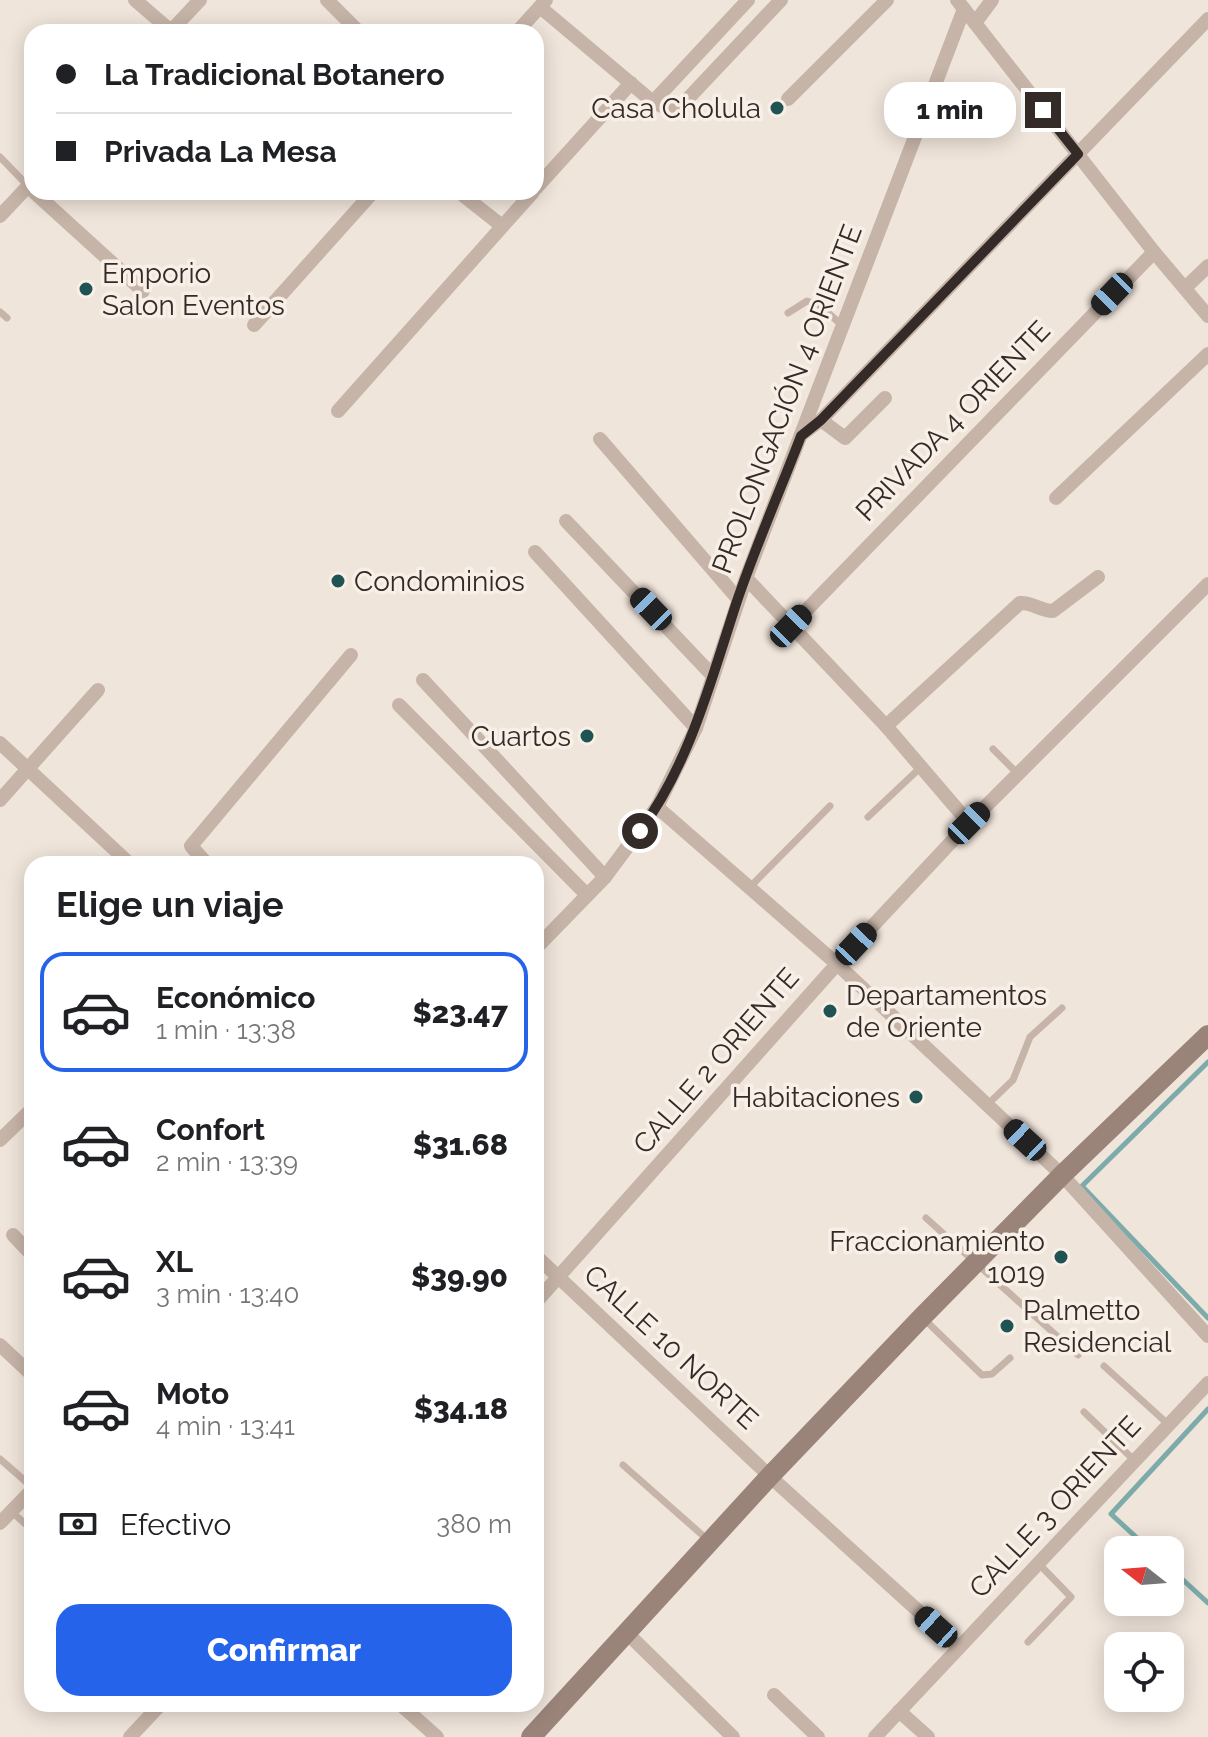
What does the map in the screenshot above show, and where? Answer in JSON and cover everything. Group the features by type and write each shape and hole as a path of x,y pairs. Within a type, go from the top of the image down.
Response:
{"main road":[{"path":"531,1737 770,1476 922,1317 1062,1175 1208,1035"}],"street":[{"path":"135,0 162,24"},
{"path":"178,24 200,0"},
{"path":"327,0 351,24"},
{"path":"653,102 748,0"},
{"path":"524,24 543,4 653,102 666,108 681,106 781,0"},
{"path":"788,99 887,0"},
{"path":"975,23 992,0"},
{"path":"961,4 1154,252 1208,316"},
{"name":"PROLONGACIÓN 4 ORIENTE","path":"544,940 605,877 657,807 696,728 738,599 843,326 961,4"},
{"path":"801,436 821,420 1208,19"},
{"path":"544,179 631,83"},
{"path":"0,216 24,194"},
{"path":"46,200 143,291"},
{"path":"254,325 366,200"},
{"path":"469,200 502,226"},
{"path":"338,411 525,200"},
{"name":"PRIVADA 4 ORIENTE","path":"791,626 1154,252"},
{"path":"1185,288 1208,266"},
{"path":"1056,498 1208,354"},
{"path":"821,420 845,438 885,398"},
{"path":"600,439 738,599"},
{"path":"566,521 713,676"},
{"path":"535,552 696,728"},
{"path":"886,726 1020,603 1029,602 1042,611 1053,611 1098,577"},
{"path":"746,578 886,726 969,823"},
{"name":"CALLE 2 ORIENTE","path":"544,1294 837,964 969,823 1208,584"},
{"path":"200,856 191,846 351,655"},
{"path":"423,680 605,877"},
{"path":"0,800 98,690"},
{"path":"399,705 587,895"},
{"path":"0,743 121,856"},
{"path":"657,807 837,964 1062,1175 1208,1336"},
{"path":"0,1140 24,1117"},
{"path":"13,1235 24,1247"},
{"name":"CALLE 10 NORTE","path":"544,1263 958,1647"},
{"path":"0,1345 24,1368"},
{"name":"CALLE 3 ORIENTE","path":"875,1737 1208,1383"},
{"path":"0,1523 24,1497"},
{"path":"627,1633 733,1737"},
{"path":"774,1695 818,1737"},
{"path":"899,1711 928,1737"},
{"path":"130,1737 153,1712"},
{"path":"409,1712 437,1737"}],"lane":[{"path":"0,157 24,180"},
{"path":"788,313 807,301 819,305 843,326"},
{"path":"0,312 7,318"},
{"path":"993,749 1018,774"},
{"path":"868,817 921,767"},
{"path":"749,888 830,806"},
{"path":"987,1105 1013,1080 1030,1037 1062,1008"},
{"path":"926,1218 1078,1355"},
{"path":"922,1317 982,1375 992,1374 1010,1358"},
{"path":"1104,1366 1169,1425"},
{"path":"1084,1412 1135,1461"},
{"path":"0,1459 24,1481"},
{"path":"623,1465 711,1543"},
{"path":"11,1511 24,1523"},
{"path":"1028,1642 1071,1597 1038,1563"}],"waterway":[{"path":"1208,1062 1082,1186 1208,1318"},
{"path":"1135,1536 1111,1514 1208,1409"},
{"path":"1184,1581 1208,1603"}],"place":[{"name":"Casa Cholula","path":"777,108"},
{"name":"Emporio Salon Eventos","path":"86,289"},
{"name":"Condominios","path":"338,581"},
{"name":"Cuartos","path":"587,736"},
{"name":"Departamentos de Oriente","path":"830,1011"},
{"name":"Habitaciones","path":"916,1097"},
{"name":"Fraccionamiento 1019","path":"1061,1257"},
{"name":"Palmetto Residencial","path":"1007,1326"}],"route":[{"path":"640,831 657,807 696,728 738,599 801,436 821,420 1078,154 1043,110"}]}
